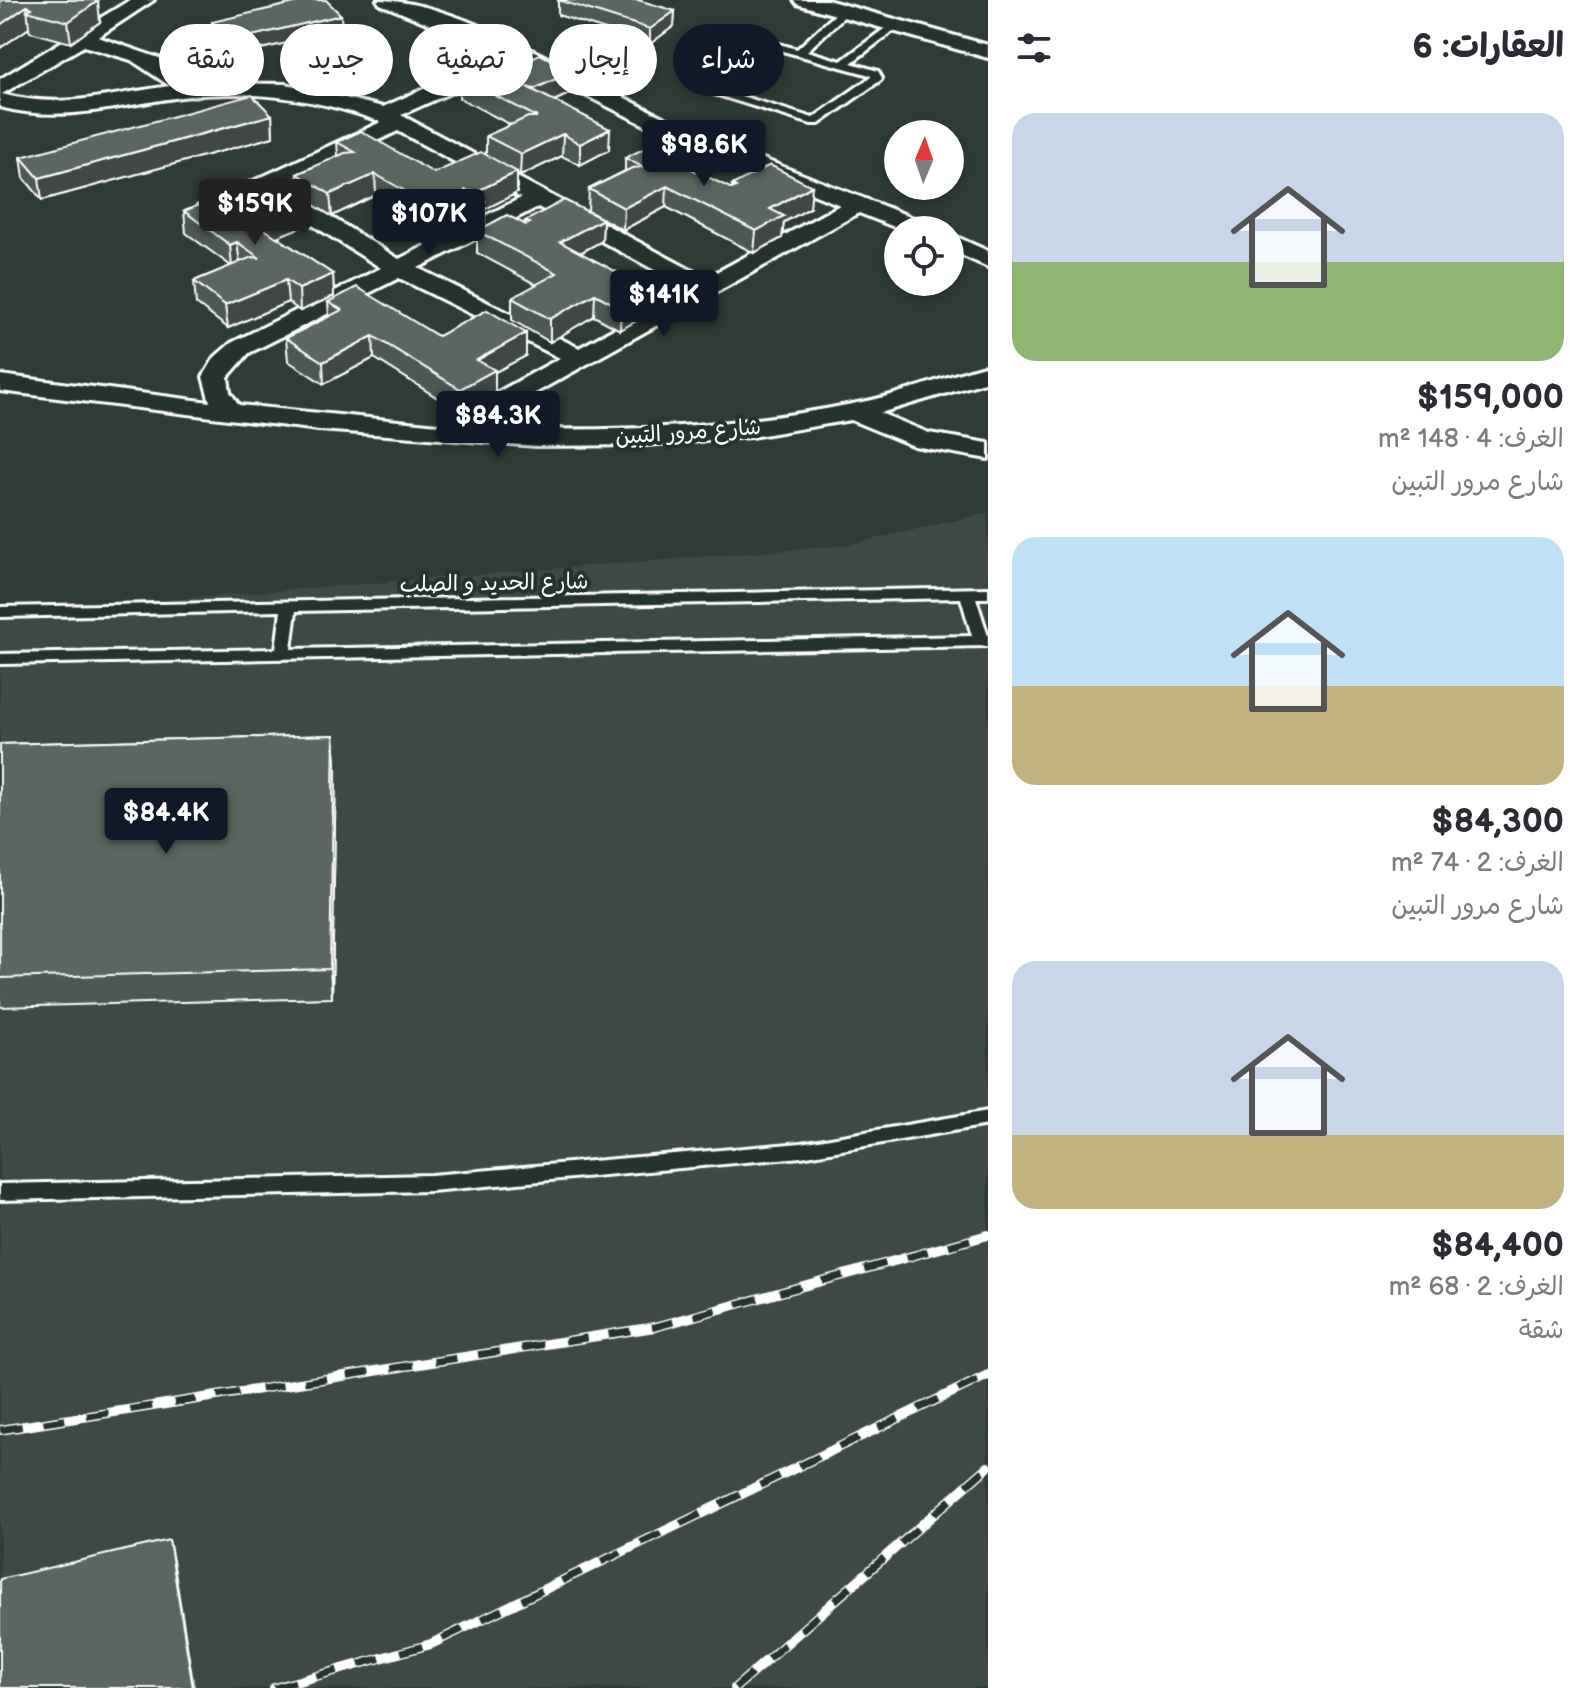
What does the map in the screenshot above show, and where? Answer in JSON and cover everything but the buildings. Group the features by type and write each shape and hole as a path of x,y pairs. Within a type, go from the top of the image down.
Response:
{"street":[{"path":"0,88 144,0"},
{"path":"387,0 454,24"},
{"path":"804,0 988,52"},
{"path":"81,39 146,57 159,65"},
{"path":"533,60 669,128 888,216"},
{"path":"264,92 311,93 348,101 391,119 706,288"},
{"path":"0,100 32,109 86,111 159,96"},
{"path":"205,212 437,96"},
{"path":"264,185 396,267 578,357"},
{"path":"230,411 216,396 214,379 222,362 240,348 396,267 539,198"},
{"path":"447,431 858,204"},
{"path":"964,248 988,260"},
{"name":"شارع مرور التبين","path":"0,383 230,411 447,431 626,437 771,425 854,412 988,373"},
{"path":"854,412 923,440 988,451"}],"lane":[{"path":"799,53 845,11"},
{"path":"843,64 896,25"},
{"path":"768,44 843,64 874,73 877,78 815,122 716,89 757,46 768,44"},
{"path":"0,659 984,641 967,593"},
{"name":"شارع الحديد و الصلب","path":"0,612 988,593"},
{"path":"283,654 289,608"},
{"path":"0,1192 431,1183 801,1150 988,1118"}],"shaded area":[{"path":"988,513 988,1688 0,1688 0,613 847,545"}],"railway":[{"path":"0,1430 655,1327 988,1235"},
{"path":"274,1688 431,1644 988,1375"},
{"path":"735,1688 988,1467"}]}
